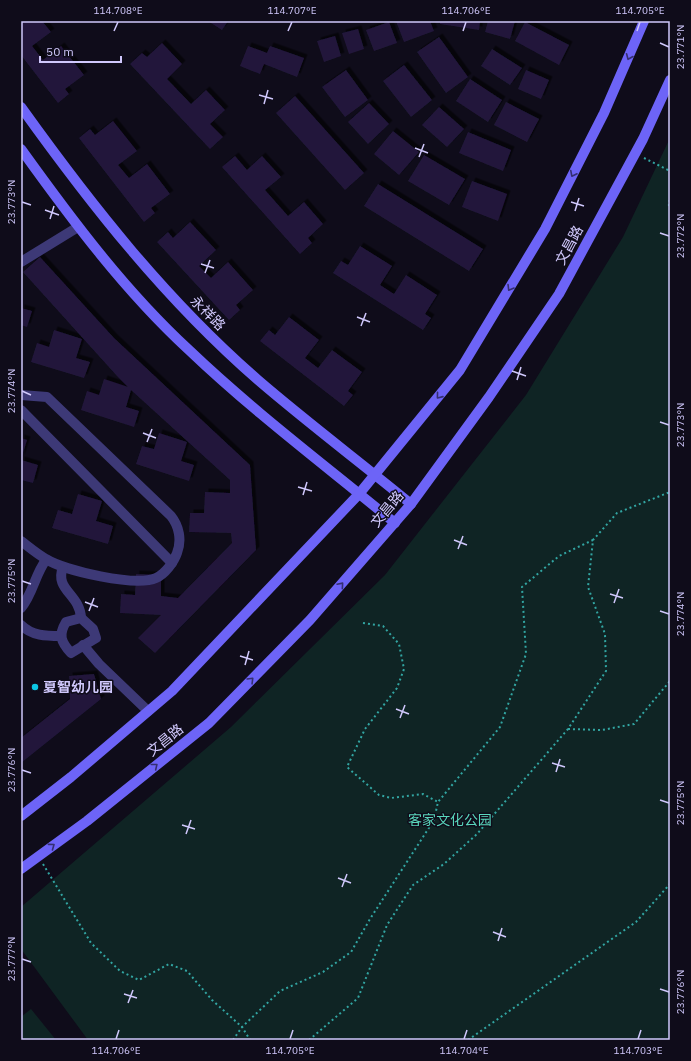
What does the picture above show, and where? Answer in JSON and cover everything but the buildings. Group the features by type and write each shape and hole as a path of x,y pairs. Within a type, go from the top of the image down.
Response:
{"street":[{"name":"文昌路","path":"21,816 71,777 172,691 359,494 460,370 545,229 604,113 644,21"},
{"name":"文昌路","path":"21,870 87,821 209,723 310,620 411,504 489,397 559,294 634,154 670,80"},
{"name":"永祥路","path":"21,108 102,218 166,290 258,380 411,504"},
{"path":"21,149 78,227 118,275 188,350 242,398 395,523"},
{"path":"21,262 78,227"},
{"path":"21,395 47,397 176,522 180,538 180,547 172,563 156,578 142,580 112,578 63,567 46,560 21,541"},
{"path":"21,410 172,563"},
{"path":"21,608 26,602 36,576 46,560"},
{"path":"63,567 60,575 62,584 77,601 81,610 81,618 93,629 96,638 71,653 60,636 61,630 66,622 81,618"},
{"path":"21,625 36,634 60,636"},
{"path":"83,645 99,664 148,711"}],"path":[{"path":"634,154 670,170"},
{"path":"670,200 668,204 670,206"},
{"path":"233,1040 242,1027 280,991 323,972 351,952 370,919 434,820 438,802 500,727 526,654 522,587 558,556 593,540 617,514 670,492"},
{"path":"309,1040 358,998 387,925 413,885 444,864 477,834 568,729 606,671 606,634 588,586 593,540"},
{"path":"363,623 383,626 399,644 404,669 398,688 364,729 347,767 379,795 391,798 423,794 438,802"},
{"path":"568,729 602,730 634,724 670,680"},
{"path":"38,857 91,943 120,971 139,980 169,964 187,970 212,1000 242,1027 250,1040"},
{"path":"468,1040 636,922 670,884"}],"green space":[{"name":"客家文化公园","path":"670,138 670,1040 88,1040 21,949 21,907 231,727 385,575 526,395 623,237"},
{"path":"31,1009 56,1040 21,1040 21,1017"}],"place":[{"name":"夏智幼儿园","path":"35,687"}]}
